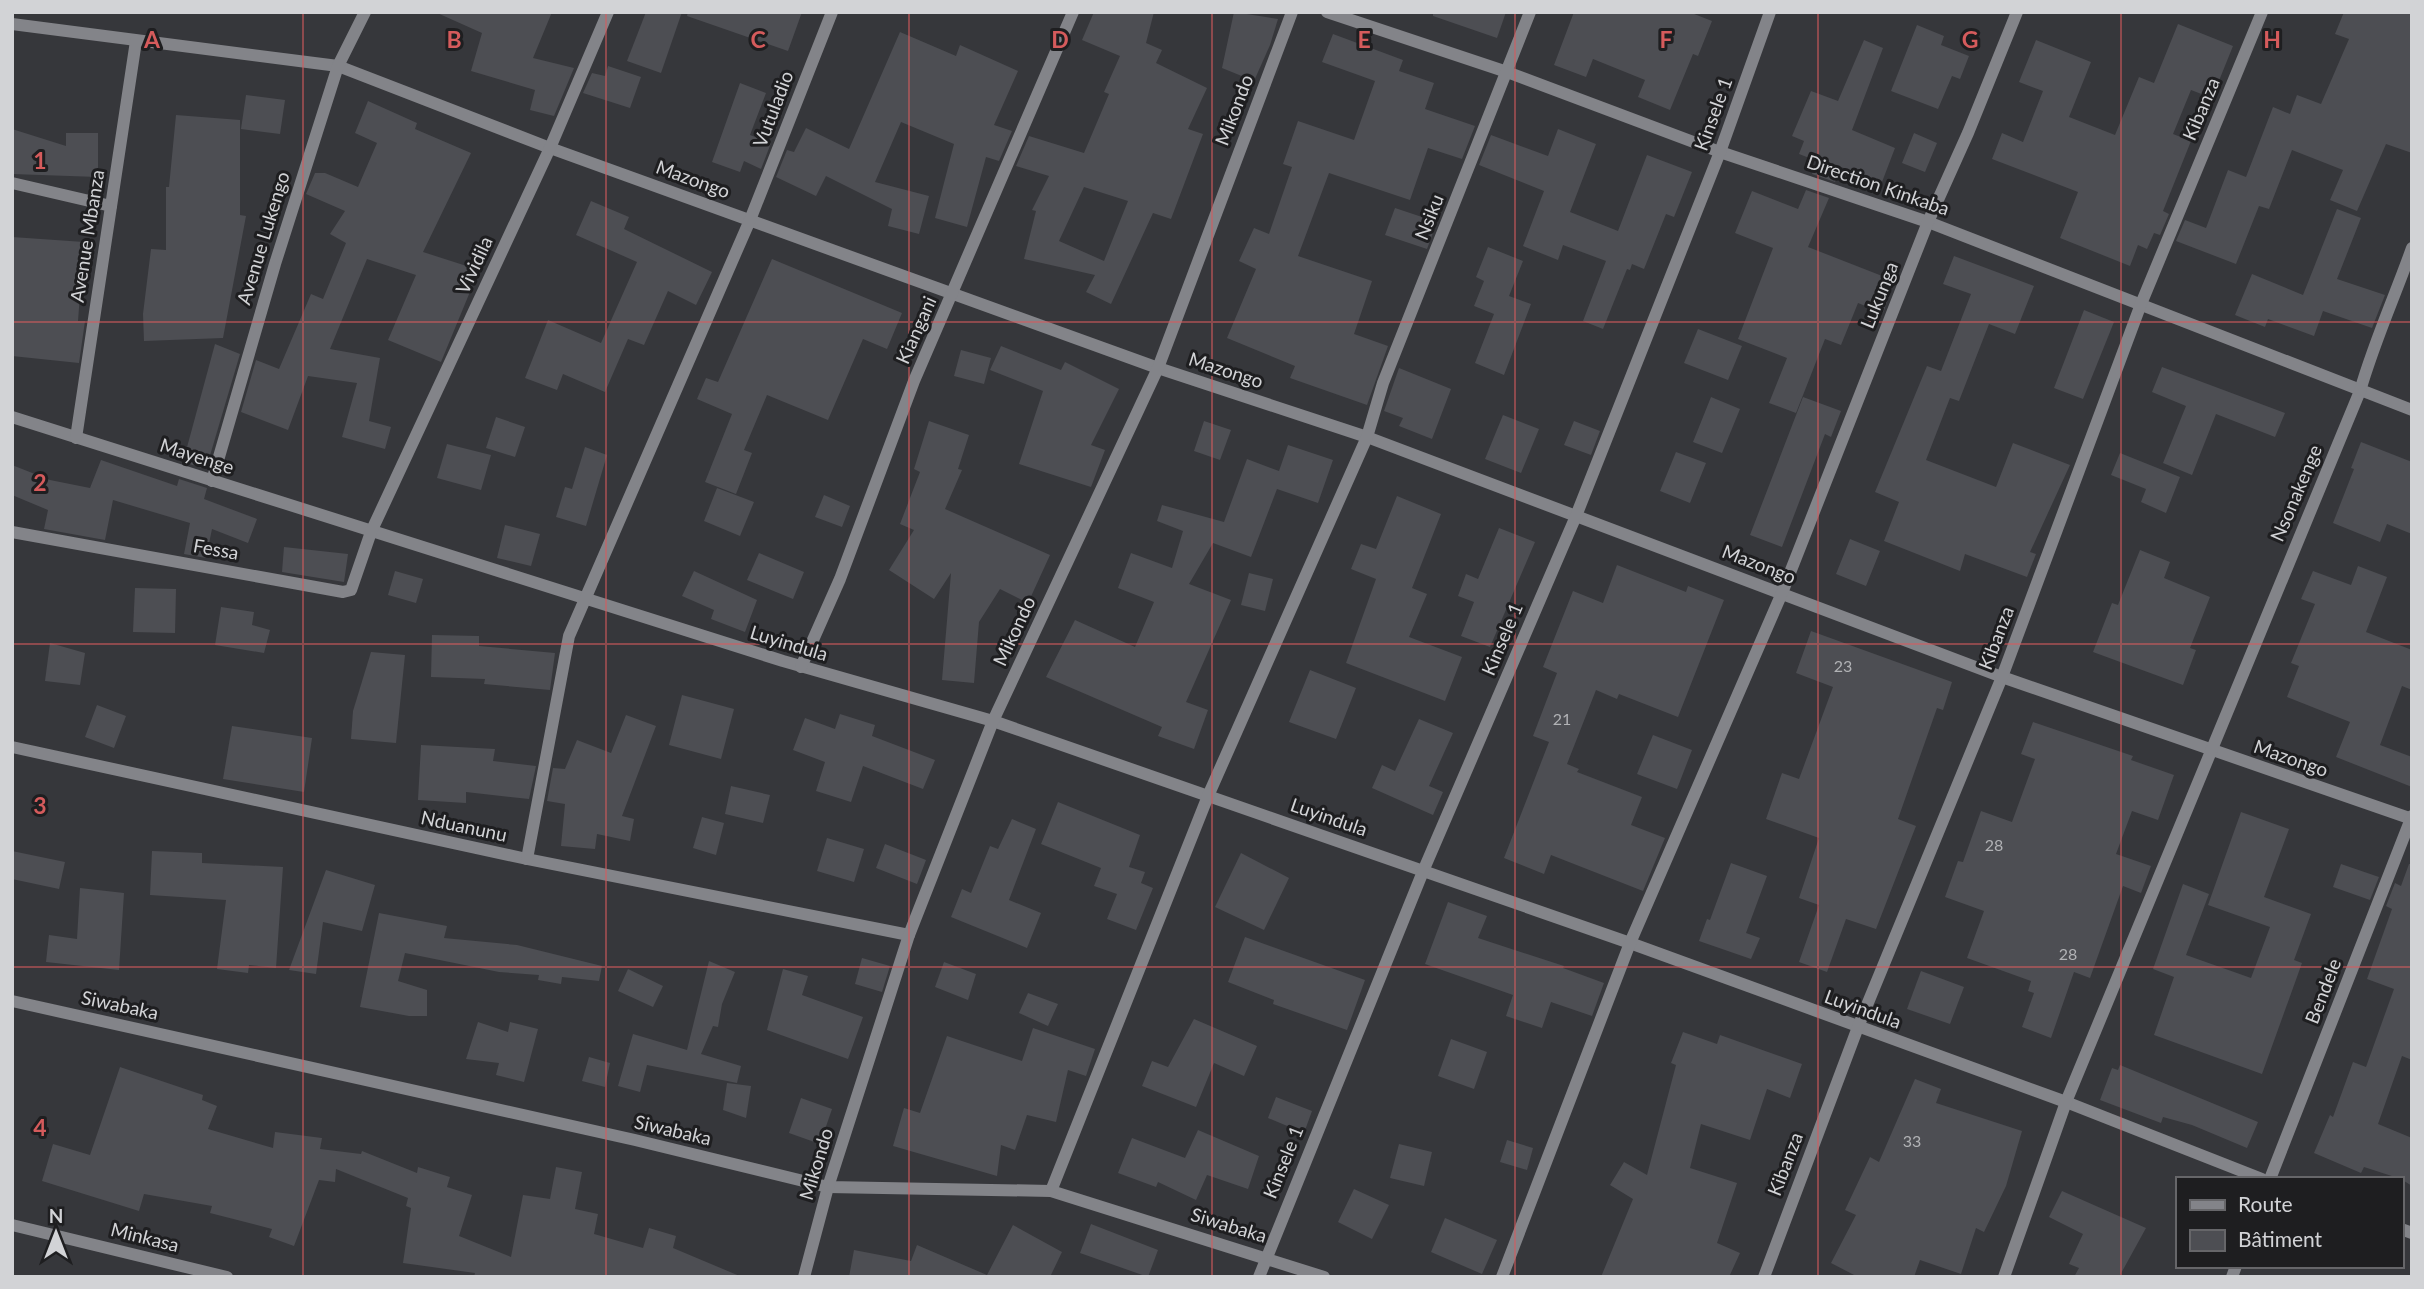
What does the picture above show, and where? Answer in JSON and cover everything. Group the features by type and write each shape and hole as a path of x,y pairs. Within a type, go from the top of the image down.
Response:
{"street":[{"name":"Avenue Lukengo","path":"212,481 275,264 338,66 365,12"},
{"name":"Vividila","path":"371,532 550,148 608,12"},
{"name":"Vutuladio","path":"527,859 569,636 750,220 832,12"},
{"name":"Kiangani","path":"801,667 840,579 914,381 1073,12"},
{"name":"Mikondo","path":"804,1277 828,1187 909,935 993,721 1158,368 1292,12"},
{"name":"Direction Kinkaba","path":"1327,12 1507,72 1720,152 1928,222 2412,410"},
{"name":"Nsiku","path":"1051,1191 1208,796 1367,437 1383,383 1530,12"},
{"name":"Kinsele 1","path":"1259,1277 1424,869 1576,516 1720,152 1770,12"},
{"name":"Lukunga","path":"1502,1277 1630,943 1782,593 1928,222 1968,133 2017,12"},
{"name":"Kibanza","path":"1764,1277 1858,1027 2002,677 2141,304 2262,12"},
{"name":"Mazongo","path":"12,24 338,66 550,148 1158,368 1367,437 2002,677 2209,751 2411,818"},
{"name":"Avenue Mbanza","path":"76,438 136,41"},
{"path":"12,183 111,206"},
{"name":"Nsonakenge","path":"2004,1277 2066,1102 2360,391 2371,354 2389,316 2412,248"},
{"name":"Mayenge","path":"12,417 371,532"},
{"name":"Fessa","path":"12,532 343,592 355,584 371,532"},
{"name":"Luyindula","path":"371,532 801,667 993,721 1630,943 2066,1102 2257,1177"},
{"name":"Nduanunu","path":"12,747 527,859 909,935"},
{"name":"Bendele","path":"2271,1177 2411,818"},
{"name":"Siwabaka","path":"12,1001 635,1140 828,1187 1051,1191 1266,1256 1324,1277"},
{"name":"Minkasa","path":"12,1225 227,1277"}],"building":[{"path":"435,12 552,12 533,58 574,68 554,116 530,110 535,90 471,71 482,33"},
{"path":"646,12 682,12 661,73 627,61"},
{"path":"688,12 802,12 788,51 687,16"},
{"path":"1094,12 1154,12 1146,43 1162,50 1156,63 1207,88 1188,129 1203,134 1171,219 1153,213 1111,304 1086,292 1095,275 1024,259 1036,211 1032,210 1049,176 1016,166 1029,136 1084,153 1109,94 1104,92 1120,56 1082,40","holes":["1084,187 1128,201 1104,261 1059,241"]},
{"path":"1234,12 1278,19 1254,81 1222,68"},
{"path":"1433,12 1506,12 1497,38 1433,16"},
{"path":"1574,12 1689,12 1712,21 1698,56 1693,54 1670,110 1638,97 1645,80 1593,59 1586,77 1554,65"},
{"path":"2344,12 2412,12 2412,153 2386,144 2357,211 2330,200 2343,170 2292,150 2269,209 2259,206 2236,264 2176,241 2185,220 2206,228 2228,170 2246,177 2273,107 2290,114 2297,95 2321,104 2349,39 2335,34"},
{"path":"2178,24 2233,46 2212,98 2191,90 2173,134 2191,141 2163,211 2169,214 2160,235 2154,233 2147,249 2138,245 2130,266 2060,238 2078,192 1992,159 2002,133 2023,142 2043,91 2019,82 2036,40 2091,62 2069,117 2115,135 2139,77 2154,83"},
{"path":"1917,25 1944,36 1941,45 1969,56 1960,79 1952,76 1938,109 1891,91"},
{"path":"900,32 956,56 960,45 1018,71 994,125 1012,131 999,161 986,157 967,227 935,218 954,144 901,122 875,182 929,196 919,234 888,226 892,209 826,176 816,196 776,177 787,150 794,152 806,128 849,149"},
{"path":"1333,34 1403,60 1399,71 1434,83 1425,109 1475,126 1462,159 1428,148 1410,200 1329,173 1298,256 1372,281 1354,334 1388,346 1367,405 1290,378 1295,366 1227,338 1256,269 1239,261 1254,228 1269,234 1292,167 1283,164 1298,121 1354,140 1375,81 1322,62"},
{"path":"1864,40 1883,48 1852,130 1895,148 1882,182 1841,167 1835,182 1812,174 1817,161 1799,154 1804,141 1792,136 1811,91 1838,101"},
{"path":"608,66 641,77 630,108 583,93 592,73 605,76"},
{"path":"740,83 766,93 750,135 771,143 761,169 744,161 740,172 712,162"},
{"path":"246,95 285,100 280,134 241,129"},
{"path":"368,101 417,123 415,129 471,153 423,252 479,270 441,362 388,340 416,275 367,259 330,349 380,358 369,421 391,427 385,449 342,437 357,383 308,376 288,430 241,412 256,360 279,369 311,294 323,299 346,243 330,234 345,211 306,194 315,173 325,173 358,187 377,143 355,133"},
{"path":"176,115 240,120 240,215 246,216 223,338 144,341 143,314 151,249 166,250 166,187 169,187"},
{"path":"12,129 66,146 66,133 98,133 98,177 12,174"},
{"path":"1558,129 1596,144 1570,212 1618,231 1647,155 1692,172 1674,217 1666,214 1644,269 1632,264 1630,270 1627,269 1603,329 1583,321 1606,261 1563,245 1558,260 1523,246 1544,191 1479,165 1491,135 1548,156"},
{"path":"1914,133 1937,143 1925,172 1902,163"},
{"path":"1806,190 1829,198 1808,247 1895,281 1883,313 1858,303 1841,345 1825,339 1796,413 1769,403 1787,358 1738,339 1773,248 1735,233 1752,191 1798,209"},
{"path":"591,201 629,217 624,229 712,272 696,305 668,291 644,345 628,339 605,392 563,374 557,390 525,378 548,320 601,343 637,262 576,235"},
{"path":"1395,208 1437,222 1427,249 1385,235"},
{"path":"2337,209 2361,218 2337,279 2385,295 2372,328 2323,311 2314,336 2268,319 2265,327 2235,315 2252,274 2303,295"},
{"path":"12,237 84,242 78,321 85,321 79,363 12,356"},
{"path":"1488,247 1523,261 1509,296 1531,304 1504,375 1475,363 1494,314 1474,306 1484,281 1476,277"},
{"path":"1954,256 2034,286 2015,334 1989,324 1959,401 1950,398 1926,460 1996,487 2013,443 2070,465 2030,552 2036,554 2027,577 1965,554 1960,571 1884,541 1899,502 1875,492 1927,366 1941,371 1971,294 1943,284"},
{"path":"772,259 902,313 887,349 863,339 828,420 767,395 744,450 752,453 736,494 705,482 732,414 697,399 706,378 718,382"},
{"path":"2084,310 2114,322 2083,399 2054,388"},
{"path":"1698,329 1742,346 1728,380 1684,363"},
{"path":"215,344 240,354 206,469 183,462"},
{"path":"1001,346 1061,370 1065,362 1119,389 1091,445 1105,450 1091,487 1019,464 1043,391 990,370"},
{"path":"961,350 991,358 984,384 954,376"},
{"path":"2162,367 2285,413 2275,437 2216,414 2192,475 2163,463 2186,406 2152,392"},
{"path":"1399,368 1451,389 1432,439 1399,426 1403,418 1384,411"},
{"path":"1711,397 1740,409 1722,453 1693,442"},
{"path":"1803,397 1841,411 1831,437 1825,434 1782,547 1750,535"},
{"path":"1503,415 1539,429 1521,473 1485,459"},
{"path":"496,417 525,427 515,457 486,448"},
{"path":"929,421 969,435 958,469 962,470 945,509 1050,555 1028,603 1000,589 979,622 974,683 942,680 951,573 934,599 889,570 914,530 900,524 920,472 914,469"},
{"path":"1204,421 1231,430 1220,460 1194,451"},
{"path":"1574,421 1600,431 1591,455 1564,445"},
{"path":"2361,442 2412,462 2412,534 2387,524 2380,542 2333,523 2354,469 2351,468"},
{"path":"447,444 491,455 481,490 437,478"},
{"path":"1288,445 1333,460 1318,503 1277,489 1251,557 1213,543 1189,584 1231,600 1186,702 1208,710 1194,749 1158,736 1162,727 1046,677 1075,620 1135,647 1154,602 1118,588 1131,553 1172,568 1183,531 1157,521 1162,505 1224,522 1247,459 1279,471"},
{"path":"585,447 607,455 586,526 556,517 565,487 572,489"},
{"path":"1676,452 1706,463 1690,503 1660,491"},
{"path":"2120,453 2180,477 2166,513 2141,502 2146,489 2111,475"},
{"path":"101,460 177,486 179,479 207,488 204,499 257,519 248,543 212,529 206,558 184,554 190,523 113,500 105,540 44,529 48,510 12,495 12,465 50,480 90,488"},
{"path":"717,488 754,502 740,536 704,521"},
{"path":"824,495 850,506 842,527 815,517"},
{"path":"1397,496 1441,514 1412,588 1427,594 1409,637 1462,657 1445,701 1346,663 1376,579 1351,569 1361,544 1376,549"},
{"path":"505,525 540,534 531,566 497,558"},
{"path":"1499,528 1535,542 1490,647 1461,636 1474,602 1458,596 1466,574 1478,579"},
{"path":"1850,539 1880,551 1866,586 1836,574"},
{"path":"284,547 348,554 344,582 282,572"},
{"path":"2140,550 2170,562 2164,578 2210,597 2190,648 2196,650 2183,685 2093,652 2112,603 2118,605"},
{"path":"759,553 804,572 793,599 747,580"},
{"path":"1617,565 1686,592 1688,586 1724,600 1678,717 1619,694 1617,699 1596,690 1567,764 1579,769 1577,772 1642,797 1631,825 1665,838 1643,891 1551,855 1544,874 1504,858 1549,742 1533,736 1557,673 1543,667 1573,591 1603,603"},
{"path":"2358,566 2387,577 2366,632 2412,650 2412,690 2402,686 2380,745 2412,757 2412,787 2336,757 2350,722 2287,697 2299,666 2291,663 2315,604 2301,599 2313,571 2351,585"},
{"path":"395,571 423,579 416,603 388,595"},
{"path":"694,571 757,600 745,632 711,619 714,610 682,596"},
{"path":"1249,573 1273,579 1265,611 1241,605"},
{"path":"135,588 176,589 175,633 133,632"},
{"path":"221,607 254,612 252,625 270,630 264,653 215,645"},
{"path":"1811,631 1952,682 1943,710 1937,708 1898,819 1916,826 1876,929 1846,919 1827,972 1799,962 1819,905 1799,898 1819,838 1766,819 1782,773 1799,779 1833,687 1796,673"},
{"path":"432,635 479,636 479,646 555,653 550,690 484,684 485,679 431,677"},
{"path":"50,643 85,653 80,685 45,681"},
{"path":"371,652 405,655 396,743 351,739 353,711"},
{"path":"1310,670 1356,688 1336,739 1289,722"},
{"path":"682,695 734,709 721,759 669,745"},
{"path":"97,705 126,716 114,748 85,737"},
{"path":"840,714 875,725 872,736 935,760 923,789 863,766 851,802 816,791 825,762 793,750 805,718 835,729"},
{"path":"626,715 656,726 622,816 634,819 630,841 597,834 595,849 561,846 565,804 547,801 553,768 565,769 577,740 611,753"},
{"path":"1419,719 1453,733 1429,786 1443,792 1433,815 1372,788 1382,765 1395,771"},
{"path":"2033,722 2133,756 2131,760 2174,775 2158,820 2132,811 2116,854 2151,866 2141,893 2123,886 2090,978 2074,972 2051,1038 2022,1027 2034,993 2028,991 2031,981 1967,958 1984,911 1945,897 1958,861 1963,862 1981,811 2012,822 2035,759 2021,754"},
{"path":"232,726 312,738 304,792 223,779"},
{"path":"1653,735 1692,750 1677,789 1637,774"},
{"path":"421,745 495,749 493,761 536,766 529,799 466,792 466,803 418,800"},
{"path":"731,786 770,795 763,823 725,814"},
{"path":"1058,802 1140,835 1129,867 1145,872 1141,883 1153,888 1136,930 1107,919 1117,894 1094,886 1101,868 1041,844"},
{"path":"2241,812 2289,829 2264,897 2311,914 2294,960 2302,963 2262,1074 2154,1035 2174,977 2153,969 2183,884 2209,894 2186,955 2251,978 2270,927 2208,905"},
{"path":"702,817 724,823 716,855 693,848"},
{"path":"1012,819 1036,829 1009,900 1041,913 1027,948 951,917 962,889 971,893 990,846 998,849"},
{"path":"827,838 864,849 854,882 817,871"},
{"path":"885,844 926,860 917,884 876,868"},
{"path":"12,851 65,862 59,889 12,879"},
{"path":"152,851 202,853 202,863 283,867 276,968 249,965 248,973 217,969 226,900 150,895"},
{"path":"1241,853 1289,878 1264,930 1215,907"},
{"path":"1731,863 1767,876 1746,933 1760,938 1751,959 1699,941 1707,919 1710,920"},
{"path":"2341,864 2379,877 2370,900 2333,887"},
{"path":"2409,864 2412,864 2412,1060 2402,1056 2378,1124 2412,1138 2412,1186 2403,1180 2403,1177 2364,1167 2361,1173 2314,1153 2330,1115 2333,1117 2353,1062 2366,1067 2394,989 2367,979 2392,909 2386,906 2395,883 2401,886"},
{"path":"326,870 375,885 362,931 323,922 316,974 289,970"},
{"path":"80,888 124,893 119,970 46,962 49,935 77,939"},
{"path":"1448,902 1487,916 1478,938 1564,966 1563,968 1604,983 1592,1016 1551,1002 1542,1028 1506,1016 1513,995 1425,964"},
{"path":"379,913 447,926 444,938 517,945 602,966 599,981 562,977 561,984 538,980 539,975 499,972 405,953 398,981 427,990 427,1016 409,1016 360,1007"},
{"path":"1245,937 1365,980 1347,1030 1273,1004 1274,1000 1228,982"},
{"path":"862,958 890,966 882,992 855,984"},
{"path":"709,961 735,972 722,1004 718,1027 713,1026 701,1054 741,1066 737,1083 647,1065 640,1092 618,1086 633,1034 687,1050"},
{"path":"944,962 976,974 968,1000 935,987"},
{"path":"628,969 663,986 653,1007 618,991"},
{"path":"783,969 808,976 802,995 863,1017 848,1059 767,1030"},
{"path":"1921,971 1964,987 1950,1024 1907,1009"},
{"path":"1028,993 1058,1004 1048,1026 1019,1013"},
{"path":"1194,1019 1257,1046 1244,1076 1214,1063 1196,1107 1142,1086 1152,1061 1168,1067"},
{"path":"478,1022 508,1032 510,1022 538,1029 524,1082 496,1075 499,1063 466,1059"},
{"path":"1033,1028 1095,1049 1086,1076 1068,1070 1056,1122 1027,1115 1015,1150 1001,1145 997,1176 893,1146 904,1108 920,1113 947,1036 1022,1061"},
{"path":"1683,1032 1717,1044 1720,1035 1802,1064 1790,1098 1767,1089 1750,1140 1701,1124 1690,1168 1737,1183 1717,1243 1740,1253 1729,1277 1601,1277 1633,1199 1610,1185 1624,1162 1647,1175 1676,1065 1671,1063"},
{"path":"1451,1039 1487,1052 1474,1089 1438,1076"},
{"path":"589,1057 610,1063 605,1087 582,1081"},
{"path":"2120,1065 2258,1122 2247,1148 2192,1125 2163,1117 2161,1123 2100,1100 2112,1068 2118,1070"},
{"path":"120,1067 203,1095 202,1100 217,1106 208,1129 273,1148 275,1132 322,1138 320,1149 361,1154 362,1151 417,1173 418,1167 450,1177 447,1187 472,1195 459,1236 511,1257 523,1195 550,1199 556,1167 582,1172 575,1209 598,1214 594,1234 643,1248 649,1228 676,1236 673,1248 742,1277 474,1277 475,1273 403,1263 411,1208 406,1206 408,1198 336,1169 335,1182 319,1180 294,1246 269,1237 272,1229 210,1213 212,1206 144,1194 139,1211 42,1181 53,1144 90,1155"},
{"path":"1915,1079 1941,1089 1936,1103 2022,1131 2006,1186 1984,1232 1976,1228 1961,1274 1920,1260 1914,1277 1858,1277 1831,1263 1856,1215 1845,1210 1870,1157 1879,1162"},
{"path":"727,1083 751,1086 746,1118 723,1110"},
{"path":"1276,1097 1312,1111 1304,1133 1268,1118"},
{"path":"801,1098 832,1109 820,1144 789,1133"},
{"path":"1198,1130 1259,1156 1248,1189 1207,1175 1196,1200 1158,1182 1156,1187 1118,1173 1132,1138 1185,1158"},
{"path":"1507,1140 1533,1148 1527,1170 1500,1162"},
{"path":"1399,1144 1432,1152 1424,1186 1390,1178"},
{"path":"1354,1189 1389,1205 1372,1239 1338,1222"},
{"path":"2062,1191 2146,1228 2119,1277 2074,1277 2079,1268 2069,1264 2083,1234 2049,1217"},
{"path":"1445,1218 1497,1240 1482,1274 1431,1252"},
{"path":"1091,1224 1158,1250 1148,1277 1080,1253"},
{"path":"1013,1225 1062,1252 1050,1277 849,1277 854,1250 911,1261 917,1245 987,1275"}]}
